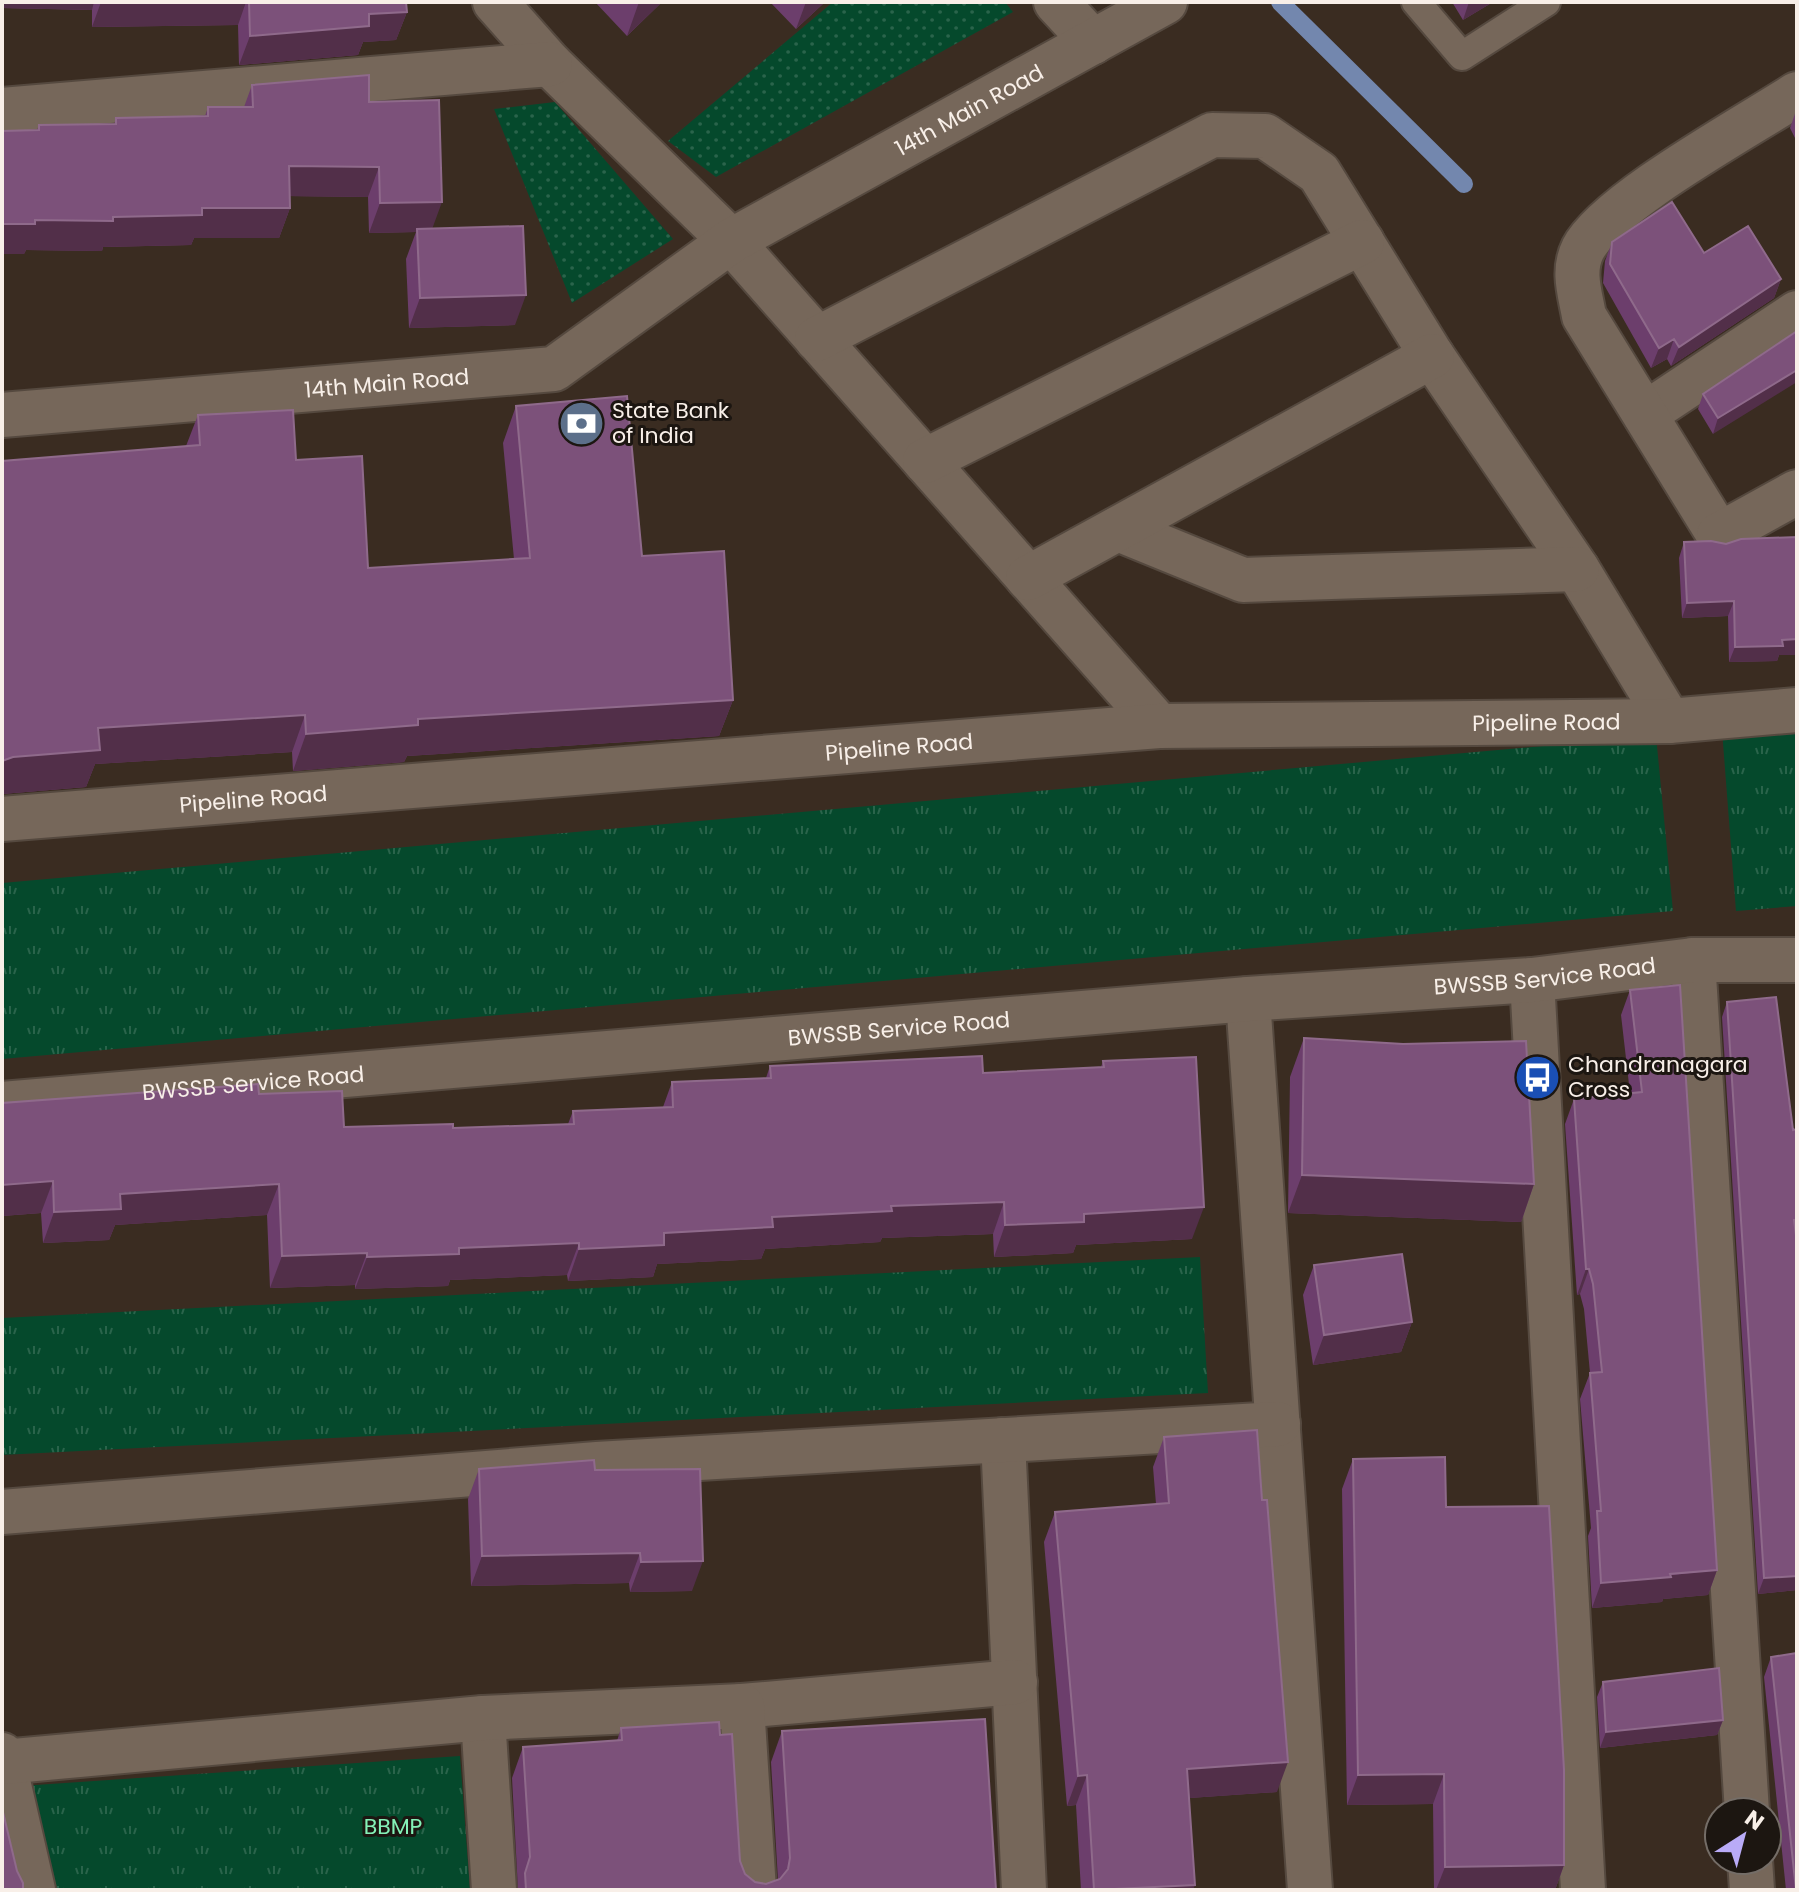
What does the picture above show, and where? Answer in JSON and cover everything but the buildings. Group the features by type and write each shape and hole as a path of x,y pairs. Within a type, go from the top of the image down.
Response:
{"street":[{"path":"495,2 550,64 731,241 1159,726"},
{"path":"1056,2 1093,42"},
{"name":"14th Main Road","path":"2,415 554,369 731,241 1165,2"},
{"path":"2,110 550,64"},
{"path":"1719,535 1584,316 1576,274 1583,249 1611,214 1797,94"},
{"path":"817,339 1212,135 1265,136 1319,173 1432,356 1577,569 1669,721"},
{"path":"925,461 1362,242"},
{"path":"1645,414 1797,313"},
{"path":"1028,578 1432,356"},
{"path":"1719,535 1797,492"},
{"path":"1118,529 1243,580 1577,569"},
{"path":"1719,535 1797,530"},
{"name":"Pipeline Road","path":"2,819 1159,726 1669,721 1797,710"},
{"path":"1693,960 1746,1796"},
{"name":"BWSSB Service Road","path":"2,1104 1248,999 1532,980 1693,960 1797,960"},
{"path":"1532,980 1583,1890"},
{"path":"1248,999 1310,1890"},
{"path":"2,1512 597,1464 1278,1424"},
{"path":"1003,1440 1024,1890"},
{"path":"33,1890 3,1759 483,1718 742,1706 1015,1682"},
{"path":"742,1706 754,1890"},
{"path":"483,1718 494,1890"}],"lane":[{"path":"1416,2 1462,56 1546,2"}],"green space":[{"path":"833,2 1005,2 1013,12 716,177 668,141"},
{"path":"555,102 673,239 572,303 494,109"},
{"path":"1797,724 1797,906 1736,911 1722,730"},
{"path":"1656,736 1673,911 2,1059 2,883"},
{"path":"1200,1257 1208,1393 2,1455 2,1318"},
{"name":"BBMP","path":"460,1756 470,1890 45,1890 21,1786"}],"waterway":[{"path":"1280,2 1464,184"}],"place":[{"name":"State Bank of India","path":"581,423"},
{"name":"Chandranagara Cross","path":"1537,1077"}]}
